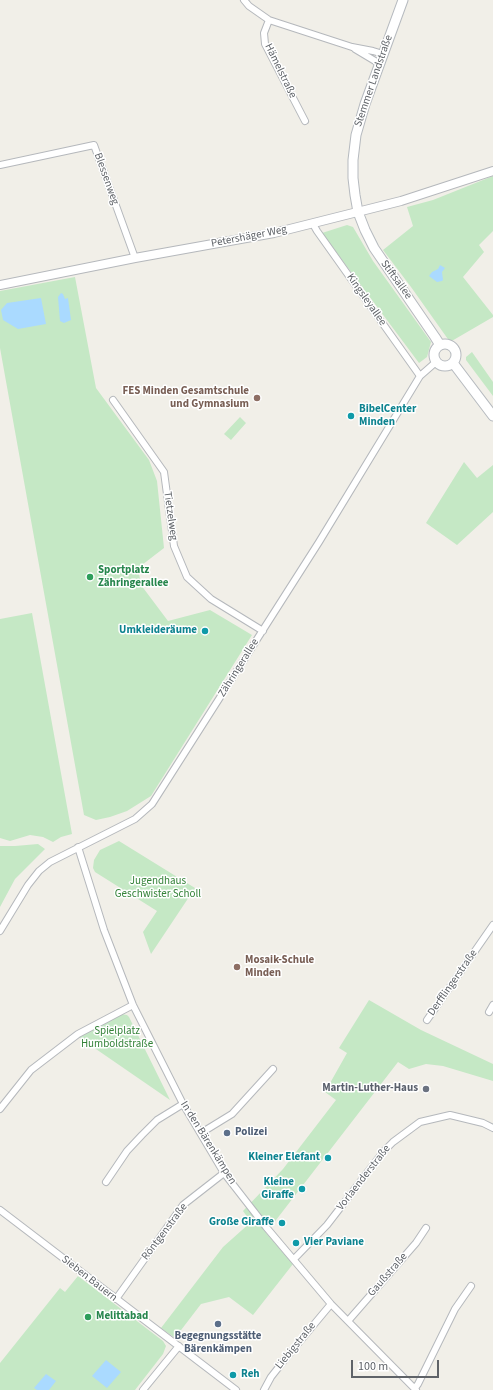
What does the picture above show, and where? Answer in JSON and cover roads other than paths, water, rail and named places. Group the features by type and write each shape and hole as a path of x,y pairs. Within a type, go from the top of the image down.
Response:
{"main road":[{"name":"Stemmer Landstraße","path":"358,212 353,178 353,160 356,135 365,104 403,0"},
{"name":"Stiftsallee","path":"358,212 366,234 381,260 409,298 440,345"},
{"path":"440,345 450,345 455,349 456,356 453,363 449,366 445,367 436,362 434,353 440,345"},
{"path":"453,363 493,416"}],"street":[{"path":"244,0 249,6 269,20 352,47 383,54"},
{"name":"Hämelstraße","path":"269,20 264,33 265,44 305,121"},
{"path":"352,47 380,64"},
{"name":"Blessenweg","path":"0,165 94,145 135,258"},
{"name":"Petershäger Weg","path":"0,285 135,258 274,233 313,224 424,194 493,171"},
{"name":"Kingsleyallee","path":"313,224 420,376"},
{"name":"Zähringerallee","path":"0,931 28,885 50,862 135,820 152,804 263,631 420,376 436,362"},
{"name":"Tietzelweg","path":"113,400 164,472 174,546 188,577 212,599 263,631"},
{"name":"In den Bärenkämpen","path":"78,847 104,930 133,1005 183,1104 224,1173 266,1227 331,1304 416,1389"},
{"name":"Derfflingerstraße","path":"427,1020 490,935 493,925"},
{"path":"489,1012 493,1004"},
{"path":"0,1108 31,1070 78,1034 133,1005"},
{"path":"200,1133 235,1111 273,1068"},
{"path":"106,1182 127,1151 142,1135 157,1120 183,1104"},
{"name":"Vorlaenderstraße","path":"294,1259 327,1225 384,1151 393,1142 420,1122 450,1115 483,1123 493,1128"},
{"name":"Röntgenstraße","path":"116,1299 183,1205 224,1173"},
{"name":"Sieben Bauern","path":"0,1210 236,1390"},
{"name":"Gaußstraße","path":"348,1321 416,1243 426,1228"},
{"path":"416,1389 455,1309 471,1286"},
{"name":"Liebigstraße","path":"264,1390 286,1358 331,1304"},
{"path":"142,1390 179,1346"}],"water":[{"path":"440,265 445,268 442,272 443,280 437,282 429,276 432,272 438,269"},
{"path":"61,293 65,299 68,298 71,320 64,323 60,321 58,297"},
{"path":"41,298 46,324 18,329 3,320 1,310 7,303"},
{"path":"106,1360 121,1372 107,1388 92,1376"},
{"path":"46,1374 56,1381 49,1390 37,1390 34,1388"}],"place":[{"name":"FES Minden Gesamtschule und Gymnasium","path":"257,398"},
{"name":"BibelCenter Minden","path":"351,416"},
{"name":"Sportplatz Zähringerallee","path":"90,577"},
{"name":"Umkleideräume","path":"205,631"},
{"name":"Mosaik-Schule Minden","path":"237,967"},
{"name":"Martin-Luther-Haus","path":"426,1089"},
{"name":"Polizei","path":"227,1133"},
{"name":"Kleiner Elefant","path":"328,1158"},
{"name":"Kleine Giraffe","path":"302,1189"},
{"name":"Große Giraffe","path":"282,1223"},
{"name":"Vier Paviane","path":"296,1243"},
{"name":"Melittabad","path":"88,1317"},
{"name":"Begegnungsstätte Bärenkämpen","path":"218,1324"},
{"name":"Reh","path":"233,1375"}],"park label":[{"name":"Jugendhaus Geschwister Scholl","path":"158,888"},
{"name":"Spielplatz Humboldstraße","path":"117,1038"}]}
